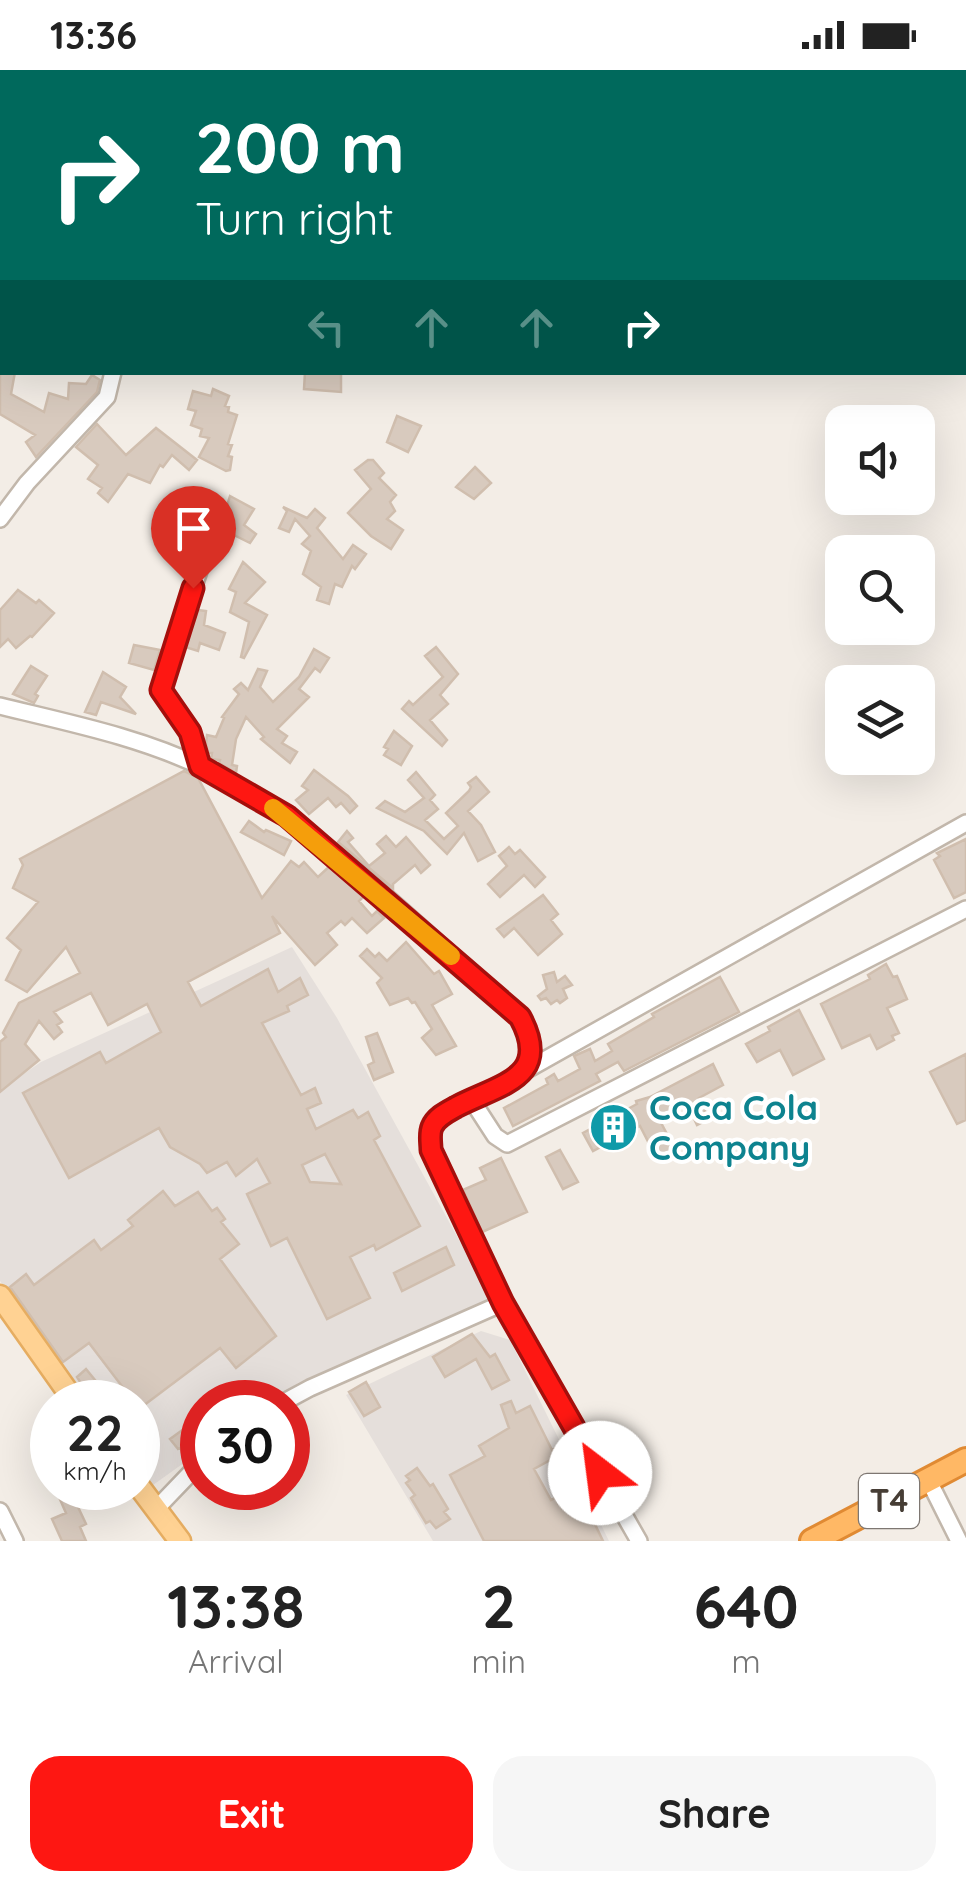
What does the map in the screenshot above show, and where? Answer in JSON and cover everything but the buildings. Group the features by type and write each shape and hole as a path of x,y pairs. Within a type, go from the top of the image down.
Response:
{"highway":[{"name":"T4","path":"812,1541 966,1460"}],"main road":[{"path":"0,1296 59,1380"},
{"path":"157,1510 180,1541"}],"street":[{"path":"0,520 26,483 107,397 112,375"},
{"path":"200,766 190,732 164,696 161,684 204,556"},
{"path":"0,706 145,744 200,766 287,816 520,1017 531,1037 532,1054 523,1072"},
{"path":"639,1541 503,1303 431,1150 434,1122 966,823"},
{"path":"471,1100 494,1136 507,1144 966,909"},
{"path":"310,1388 503,1303"},
{"path":"929,1481 960,1535"},
{"path":"160,1504 180,1483"},
{"path":"0,1510 15,1541"}],"shaded area":[{"path":"292,947 337,1018 492,1300 305,1380 180,1380 180,1466 160,1480 160,1380 74,1380 0,1281 0,1090 41,1062"},
{"path":"481,1331 510,1340 609,1541 433,1541 346,1395"}],"slow traffic":[{"path":"273,808 451,956"}],"place":[{"name":"Coca Cola Company","path":"614,1128"}],"route":[{"path":"193,588 161,690 190,732 200,766 287,816 520,1017 531,1037 532,1054 523,1072 443,1114 430,1130 431,1150 503,1303 600,1473"}]}
